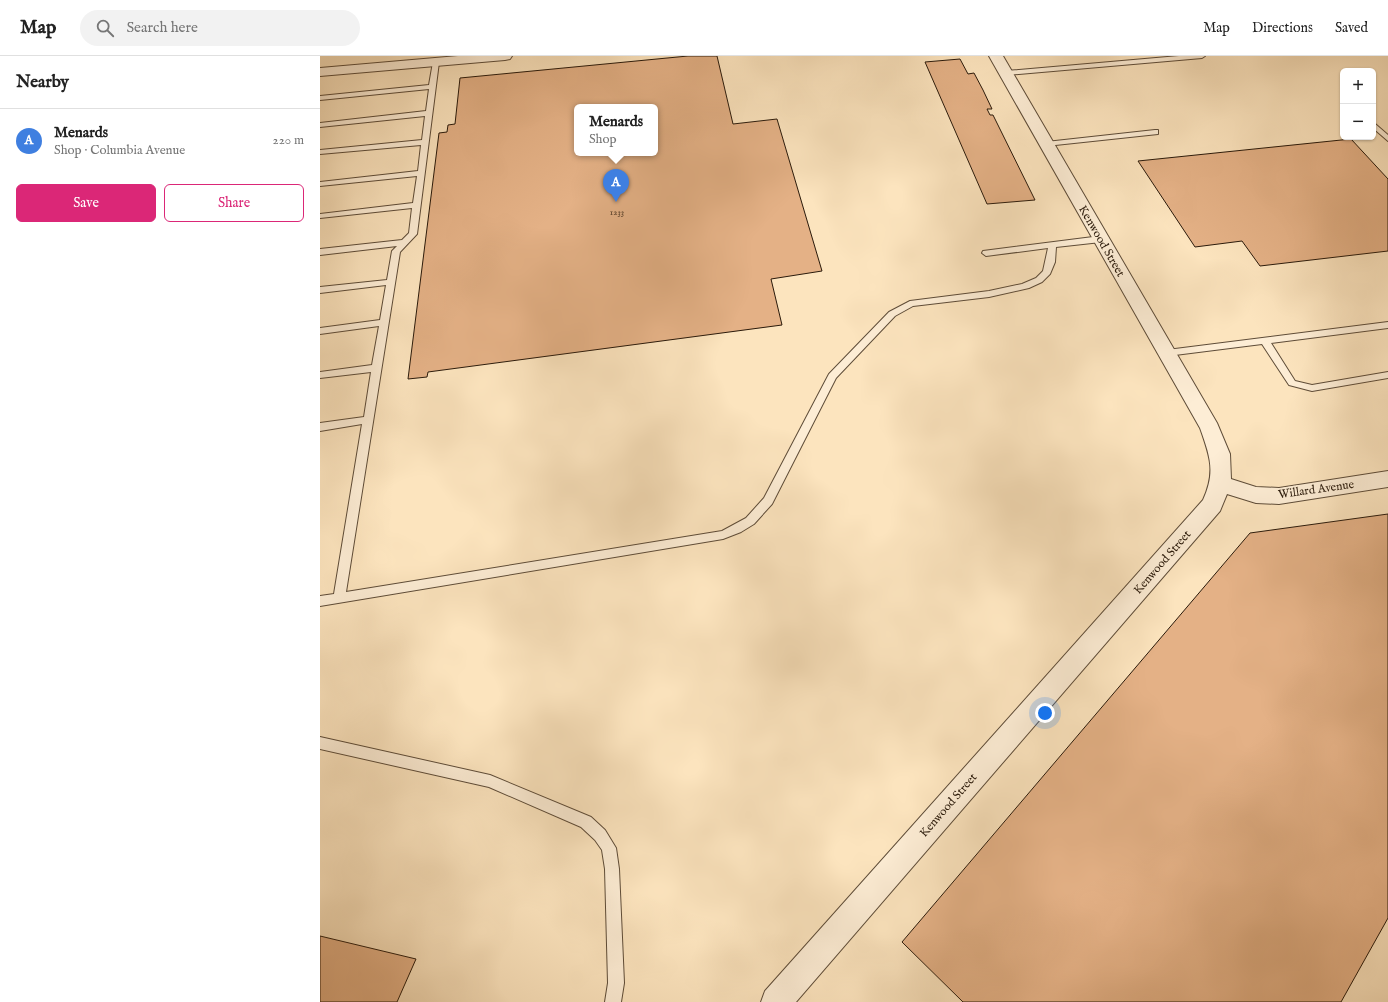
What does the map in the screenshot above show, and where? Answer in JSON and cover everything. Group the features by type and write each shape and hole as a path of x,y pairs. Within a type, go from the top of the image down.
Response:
{"street":[{"path":"320,72 505,56"},
{"name":"Kenwood Street","path":"776,1002 1212,504 1221,484 1220,454 1210,428 996,56"},
{"name":"Willard Avenue","path":"1221,484 1256,495 1279,496 1388,479"}],"lane":[{"path":"1006,73 1202,56"},
{"path":"339,598 396,250 413,234 436,62"},
{"path":"320,98 432,87"},
{"path":"320,125 429,113"},
{"path":"1376,127 1388,139"},
{"path":"1046,144 1155,132"},
{"path":"320,152 425,142"},
{"path":"320,184 421,173"},
{"path":"320,216 417,205"},
{"path":"986,253 1101,239"},
{"path":"320,252 405,242"},
{"path":"320,602 723,535 737,529 750,521 768,501 832,376 892,314 910,304 1010,291 1031,285 1047,274 1050,266 1052,245"},
{"path":"320,290 391,282"},
{"path":"320,331 384,322"},
{"path":"1167,353 1388,325"},
{"path":"1264,340 1292,383 1299,386 1312,388 1388,376"},
{"path":"320,375 377,368"},
{"path":"320,427 368,420"},
{"path":"320,743 490,781 586,822 600,835 609,848 612,869 616,983 613,1002"}],"building":[{"path":"688,56 717,56 733,124 777,119 822,271 771,279 782,325 428,372 427,377 408,379 439,133 447,132 448,125 455,124 460,78"},
{"path":"960,59 968,74 974,73 992,109 987,109 990,115 993,115 1035,200 987,204 925,62"},
{"path":"1352,140 1388,179 1388,251 1260,266 1242,241 1195,247 1138,161"},
{"path":"1388,514 1388,918 1341,1002 963,1002 902,942 1250,533"},
{"path":"320,936 416,959 397,1002 320,1002"}],"place":[{"name":"Menards","path":"616,202"}]}
